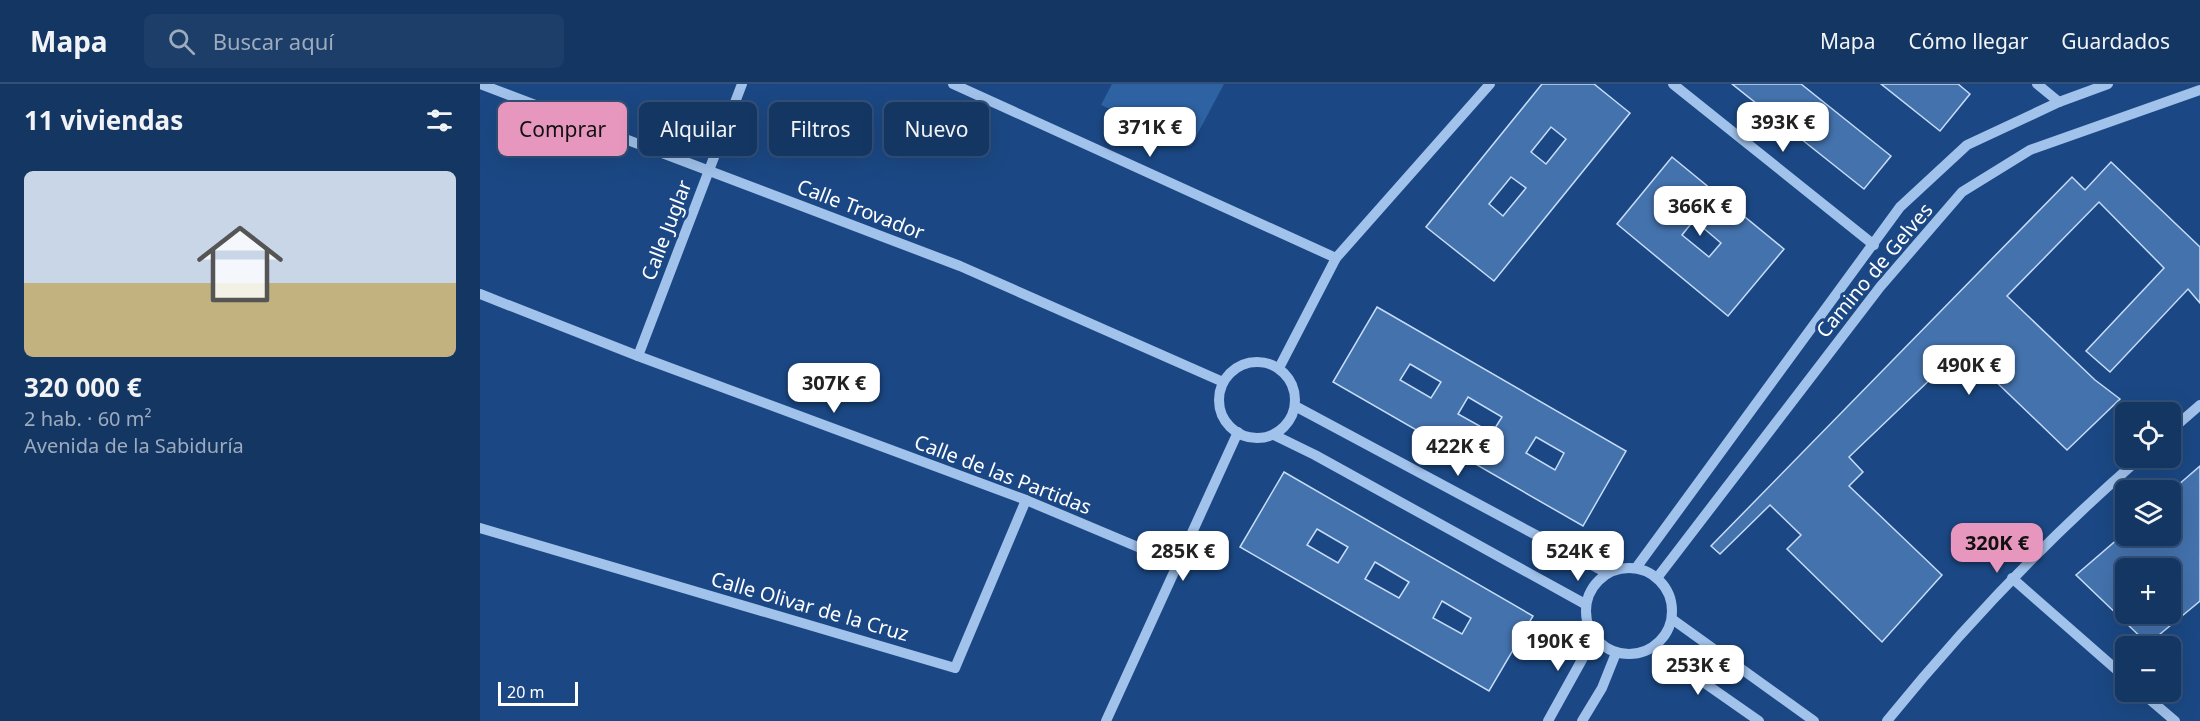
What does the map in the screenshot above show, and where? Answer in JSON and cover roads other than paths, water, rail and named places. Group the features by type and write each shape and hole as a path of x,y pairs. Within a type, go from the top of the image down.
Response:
{"street":[{"name":"Calle Trovador","path":"480,84 960,266 1223,382"},
{"name":"Calle Juglar","path":"638,356 742,84"},
{"path":"953,84 1336,258"},
{"path":"1279,368 1336,258 1490,84"},
{"path":"1673,84 1874,245"},
{"path":"2037,84 2059,102"},
{"name":"Camino de Gelves","path":"1636,568 1900,207 1967,145 2059,102 2108,84"},
{"name":"Camino de Gelves","path":"1657,578 1880,287 1962,192 2030,150 2200,90"},
{"name":"Calle de las Partidas","path":"480,294 638,356 1026,500 1176,563"},
{"path":"1254,361 1267,362 1279,368 1293,385 1295,406 1284,428 1274,435 1249,437 1238,432 1222,416 1219,393 1223,382 1242,364 1254,361"},
{"path":"2181,421 2200,405"},
{"path":"1295,406 1607,573"},
{"path":"1106,721 1176,563 1238,432"},
{"path":"1274,435 1315,455 1585,604"},
{"path":"1887,721 1932,666 2012,578 2128,468"},
{"name":"Calle Olivar de la Cruz","path":"480,528 955,668 1026,500"},
{"path":"1622,568 1636,568 1657,578 1665,586 1670,597 1672,619 1667,632 1653,647 1631,654 1616,652 1604,647 1594,638 1588,626 1585,604 1589,592 1598,580 1607,573 1622,568"},
{"path":"2012,578 2115,668"},
{"path":"1672,619 1814,721"},
{"path":"1548,721 1594,638"},
{"path":"1653,647 1759,721"},
{"path":"1581,721 1602,688 1616,652"},
{"path":"2153,702 2175,721"}]}
